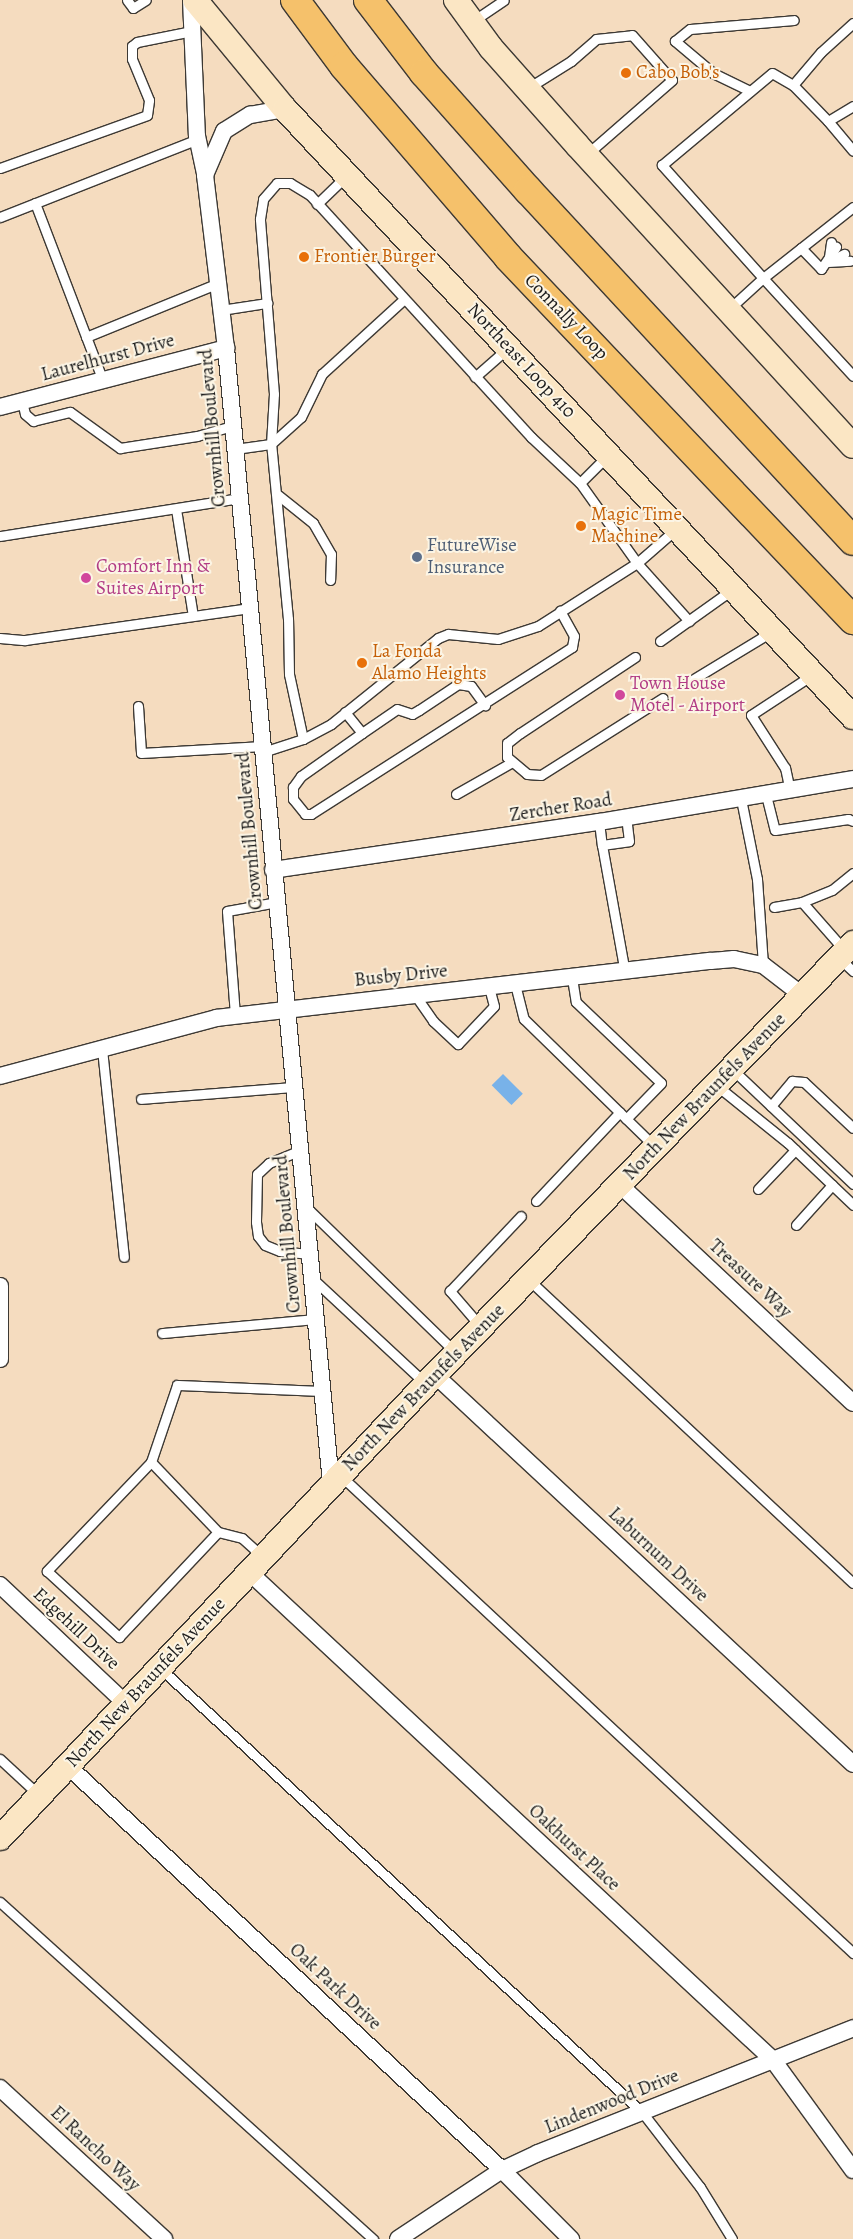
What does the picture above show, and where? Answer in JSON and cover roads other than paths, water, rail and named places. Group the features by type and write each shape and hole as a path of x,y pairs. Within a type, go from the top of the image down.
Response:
{"highway":[{"name":"Connally Loop","path":"295,0 344,66 508,257 853,620"},
{"path":"368,0 424,73 528,190 853,539"}],"main road":[{"name":"Northeast Loop 410","path":"195,0 285,109 736,588 853,717"},
{"path":"456,0 527,88 586,155 853,446"},
{"name":"North New Braunfels Avenue","path":"0,1838 69,1767 125,1703 431,1379 802,995 848,956"}],"street":[{"name":"Crownhill Boulevard","path":"191,0 198,139 205,174 226,348 312,1279 323,1391 336,1479"},
{"path":"205,174 224,131 250,115 285,109"},
{"name":"Laurelhurst Drive","path":"0,407 226,348"},
{"name":"Zercher Road","path":"273,870 626,818 853,779"},
{"name":"Busby Drive","path":"0,1076 235,1015 625,973 734,959 763,965 802,995"},
{"name":"Treasure Way","path":"620,1185 853,1402"},
{"path":"0,1286 0,1359"},
{"name":"Laburnum Drive","path":"431,1379 853,1764"},
{"name":"Oakhurst Place","path":"256,1564 773,2060 853,2170"},
{"name":"Edgehill Drive","path":"0,1585 125,1703"},
{"name":"Oak Park Drive","path":"69,1767 502,2170 571,2239"},
{"name":"Lindenwood Drive","path":"398,2239 502,2170 853,2028"},
{"name":"El Rancho Way","path":"0,2088 164,2239"}],"lane":[{"path":"127,0 133,8 146,0"},
{"path":"472,21 504,0"},
{"path":"750,91 713,73 675,41 690,29 794,20"},
{"path":"793,85 821,52 853,23"},
{"path":"0,168 147,115 149,100 132,60 132,46 137,42 192,32"},
{"path":"527,88 571,61 596,39 632,35 672,80 586,155"},
{"path":"853,151 828,121 793,85 772,73 662,165 853,376"},
{"path":"828,121 853,106"},
{"path":"0,217 198,139"},
{"path":"317,204 347,175"},
{"path":"303,739 289,674 288,619 278,495 271,444 274,394 260,219 263,198 277,183 290,183 317,204 531,437 580,483 637,563 689,621"},
{"path":"35,204 103,381"},
{"path":"728,310 763,278 853,207"},
{"path":"801,248 821,269 828,262 834,245"},
{"path":"828,262 847,258"},
{"path":"86,337 218,283"},
{"path":"235,449 271,444 302,417 322,374 404,299"},
{"path":"221,310 267,304"},
{"path":"475,377 508,348"},
{"path":"22,401 25,414 33,421 70,412 120,448 197,436 233,426"},
{"path":"580,483 609,454"},
{"path":"278,495 314,523 330,554 330,580"},
{"path":"0,536 240,498"},
{"path":"176,509 193,616"},
{"path":"138,706 141,753 263,749 303,739 345,712 443,636 448,634 498,639 538,626 637,563 678,527"},
{"path":"660,641 736,588"},
{"path":"0,638 25,640 250,608"},
{"path":"485,705 471,686 458,684 412,714 397,709 301,776 293,787 293,799 305,814 311,814 485,705 572,647 574,636 560,612"},
{"path":"687,683 774,630"},
{"path":"635,657 507,743 507,757 527,774 541,775 663,698"},
{"path":"790,791 785,768 751,715 814,674"},
{"path":"345,712 362,733"},
{"path":"456,794 512,762"},
{"path":"766,795 775,830 848,819 853,821"},
{"path":"741,799 757,879 763,965"},
{"path":"602,845 629,842 626,818"},
{"path":"599,822 625,973"},
{"path":"774,907 802,902 832,890 853,873"},
{"path":"235,1015 226,912 277,902"},
{"path":"802,902 848,956"},
{"path":"536,1201 623,1116 661,1083 576,1002 572,978"},
{"path":"515,984 524,1019 656,1148"},
{"path":"415,995 433,1021 458,1044 494,1006 490,987"},
{"path":"102,1049 124,1257"},
{"path":"724,1077 771,1106 853,1184"},
{"path":"724,1077 795,1150 853,1205"},
{"path":"771,1106 792,1081 804,1082 853,1128"},
{"path":"141,1099 295,1087"},
{"path":"301,1150 268,1163 257,1174 256,1222 258,1236 265,1244 280,1251 310,1254"},
{"path":"758,1189 795,1150"},
{"path":"796,1225 832,1185"},
{"path":"306,1208 457,1353"},
{"path":"481,1327 450,1291 521,1216"},
{"path":"312,1279 431,1379"},
{"path":"528,1279 853,1583"},
{"path":"162,1332 316,1319"},
{"path":"218,1532 119,1637 47,1572 151,1462 176,1385 323,1391"},
{"path":"151,1462 218,1532 242,1538 256,1564"},
{"path":"336,1479 853,1953"},
{"path":"159,1668 642,2112 700,2187 732,2239"},
{"path":"0,1759 40,1796"},
{"path":"0,1902 374,2239"}],"water":[{"path":"503,1074 523,1094 511,1105 492,1085"}],"place":[{"name":"Cabo Bob's","path":"626,73"},
{"name":"Frontier Burger","path":"304,257"},
{"name":"Magic Time Machine","path":"581,526"},
{"name":"FutureWise Insurance","path":"417,557"},
{"name":"Comfort Inn & Suites Airport","path":"86,578"},
{"name":"La Fonda Alamo Heights","path":"362,663"},
{"name":"Town House Motel - Airport","path":"620,695"}]}
